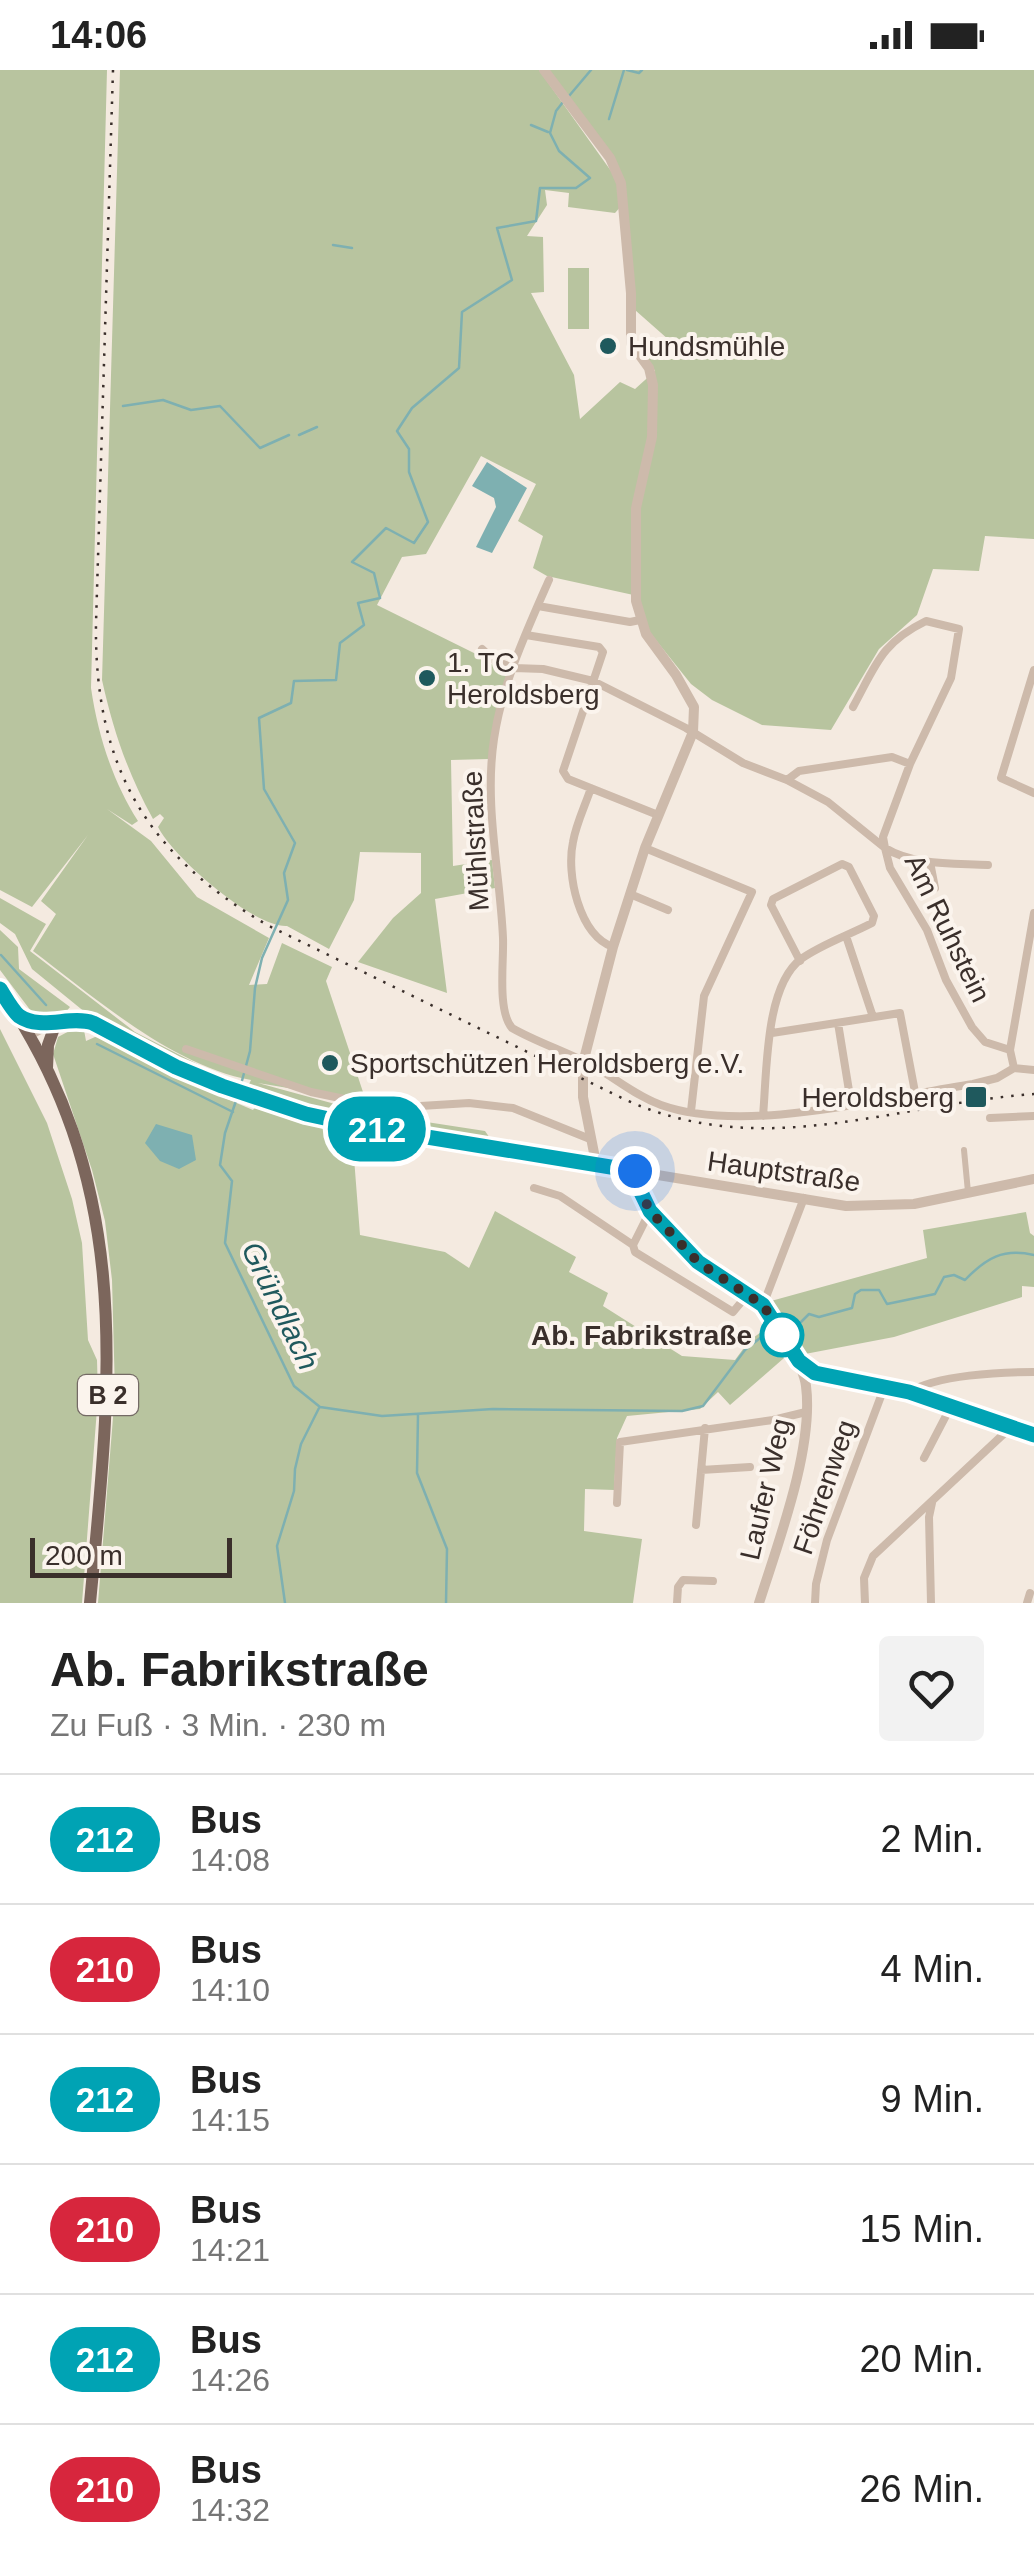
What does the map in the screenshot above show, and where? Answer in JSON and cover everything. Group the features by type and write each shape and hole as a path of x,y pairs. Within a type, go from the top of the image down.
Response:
{"main road":[{"name":"B 2","path":"0,988 58,1095 89,1187 100,1243 108,1398 90,1603"},
{"path":"18,1015 52,1027 47,1050 49,1075"}],"street":[{"path":"544,70 602,147 624,196 632,343 649,368 653,386 652,437 638,494 635,547 640,620 694,707 693,732 644,848 583,1063 583,1097 592,1164"},
{"name":"Mühlstraße","path":"549,580 514,668 494,740 493,841 502,913 504,1016 512,1028 583,1063"},
{"path":"538,606 630,622 640,620"},
{"path":"853,707 887,646 900,634 926,620 959,629 951,678 910,764 883,837 885,848 895,854 930,862 988,866"},
{"path":"526,636 599,647 603,652 563,771 568,780 658,815"},
{"path":"482,649 514,668"},
{"name":"Am Ruhstein","path":"514,668 543,669 593,681 693,732 743,763 788,780 828,802 885,848 890,868 927,930 946,980 972,1028 985,1042 1010,1050"},
{"path":"1034,670 1001,778 1034,793"},
{"path":"788,780 799,771 892,757 910,764"},
{"path":"590,788 573,841 575,892 596,938 613,947"},
{"path":"644,848 752,892 704,996 691,1111"},
{"path":"930,862 936,888"},
{"path":"762,1116 778,991 786,974 800,960 872,923 874,916 848,866 842,864 773,900 771,905 800,960"},
{"path":"630,894 668,910"},
{"path":"1014,1068 1010,1050 1034,913"},
{"path":"846,936 873,1016"},
{"path":"772,1033 900,1013 915,1092"},
{"name":"Hauptstraße","path":"31,1040 70,1020 93,1023 176,1067 222,1086 366,1127 804,1198 873,1207 914,1204 1034,1180"},
{"path":"838,1024 851,1103"},
{"path":"186,1049 251,1074 388,1108 470,1104 513,1108 590,1139"},
{"path":"583,1063 627,1090 664,1106 762,1116 997,1078 1014,1068 1034,1070"},
{"path":"990,1118 1034,1116"},
{"path":"964,1150 968,1192"},
{"path":"635,1171 635,1180 650,1211 698,1262 763,1305 804,1198"},
{"path":"534,1188 560,1196 633,1245 635,1252 733,1312 748,1294"},
{"path":"633,1245 650,1211"},
{"name":"Laufer Weg","path":"759,1603 797,1473 806,1412 806,1385 799,1361 763,1305"},
{"path":"799,1361 815,1373 909,1392 1034,1435"},
{"path":"909,1392 920,1386 972,1377 1034,1372"},
{"name":"Laufer Weg","path":"806,1385 815,1373"},
{"name":"Föhrenweg","path":"815,1603 827,1540 884,1388"},
{"path":"924,1458 950,1408"},
{"path":"617,1503 620,1442 806,1412"},
{"path":"696,1525 705,1428"},
{"path":"864,1603 864,1578 873,1556 1009,1429"},
{"path":"701,1470 750,1467"},
{"path":"930,1603 932,1502"},
{"path":"677,1603 678,1587 683,1580 713,1581"}],"green space":[{"path":"0,70 107,70 91,688 107,757 138,821 132,825 107,809 151,841 197,897 269,938 249,985 267,984 282,943 332,967 326,981 366,1101 258,1083 368,1113 485,1131 494,1144 362,1121 248,1086 251,1080 193,1061 164,1045 82,989 33,951 56,914 41,901 88,835 32,907 0,890"},
{"path":"120,70 539,70 616,178 622,205 615,213 568,207 569,193 545,190 547,205 527,236 543,237 544,292 531,293 574,375 580,419 620,382 635,389 655,371 647,357 669,340 635,310 625,185 549,70 1034,70 1034,539 985,536 979,571 933,569 917,615 879,649 831,730 762,725 712,700 691,684 643,624 638,596 547,576 533,568 543,536 518,521 536,484 481,456 426,554 402,557 377,605 508,669 489,759 451,760 453,866 492,860 495,888 435,899 447,993 358,962 393,918 421,893 421,853 360,852 354,900 329,949 287,926 255,916 216,889 166,840 158,827 164,818 160,814 153,819 136,785 116,734 102,680"},
{"path":"568,268 589,268 589,329 568,329"},
{"path":"0,898 46,924 30,951 135,1032 211,1071 210,1075 165,1056 86,1013 32,969 15,934 0,923"},
{"path":"0,930 18,947 19,969 70,1007 65,1013 34,1015 0,970"},
{"path":"0,1029 47,1123 82,1243 88,1340 97,1360 98,1396 82,1603 0,1603"},
{"path":"73,1029 84,1030 86,1041 104,1038 178,1078 253,1110 258,1103 360,1134 353,1145 360,1235 445,1252 469,1268 495,1211 576,1257 569,1272 608,1293 603,1306 682,1356 735,1360 749,1341 769,1326 785,1328 771,1301 927,1258 923,1230 1026,1212 1034,1236 1034,1287 1022,1286 1022,1297 894,1337 784,1358 730,1405 718,1392 700,1409 627,1416 617,1438 614,1490 585,1489 584,1531 642,1539 633,1603 98,1603 115,1393 112,1280 105,1221 92,1170 53,1054 58,1037"}],"water":[{"path":"487,462 527,488 492,553 476,547 496,507 494,498 472,486"},
{"path":"156,1124 192,1135 196,1160 179,1169 160,1161 145,1143"}],"waterway":[{"name":"Gründlach","path":"569,96 591,70"},
{"path":"609,119 624,70"},
{"name":"Gründlach","path":"627,70 642,70"},
{"name":"Gründlach","path":"240,1088 250,1051 255,988 262,958 288,900 284,873 295,843 264,789 259,718 291,703 294,681 336,680 340,643 364,625 358,603 380,598 374,573 352,562 386,528 414,543 428,522 409,472 409,449 397,431 412,408 459,368 462,312 512,280 497,228 536,221 540,188 576,188 590,178 559,151 550,133 563,102"},
{"path":"531,125 548,132"},
{"path":"333,245 352,248"},
{"path":"123,406 163,400 191,410 220,406 260,448 289,435"},
{"path":"299,435 317,427"},
{"path":"1,955 46,1005"},
{"path":"97,1044 233,1112"},
{"name":"Gründlach","path":"238,1095 225,1133 220,1165 232,1181 225,1243 294,1386 320,1407 382,1416 493,1409 682,1411 703,1406 745,1350 770,1330"},
{"name":"Gründlach","path":"786,1326 801,1322 809,1314 819,1317 852,1308 855,1294 861,1290 879,1290 887,1304 935,1294 944,1277 954,1275 965,1280 980,1266 1004,1254 1034,1255"},
{"path":"285,1603 277,1546 294,1491 301,1444 319,1408"},
{"path":"418,1415 417,1473 447,1549 446,1603"}],"railway":[{"path":"113,70 96,623 98,674 117,763 160,837 190,869 269,926 626,1100 677,1118 728,1127 778,1128 1034,1094"}],"bus line":[{"name":"212","path":"0,989 18,1015 40,1022 93,1023 176,1067 306,1114 635,1171 635,1180 650,1211 698,1262 763,1305 799,1361 815,1373 909,1392 1034,1435"}],"place":[{"name":"Hundsmühle","path":"608,346"},
{"name":"1. TC Heroldsberg","path":"427,678"},
{"name":"Sportschützen Heroldsberg e.V.","path":"330,1063"},
{"name":"Heroldsberg","path":"976,1097"},
{"name":"Ab. Fabrikstraße","path":"782,1335"}],"route":[{"path":"635,1171 635,1180 650,1211 698,1262 763,1305 784,1338 782,1335"}]}
